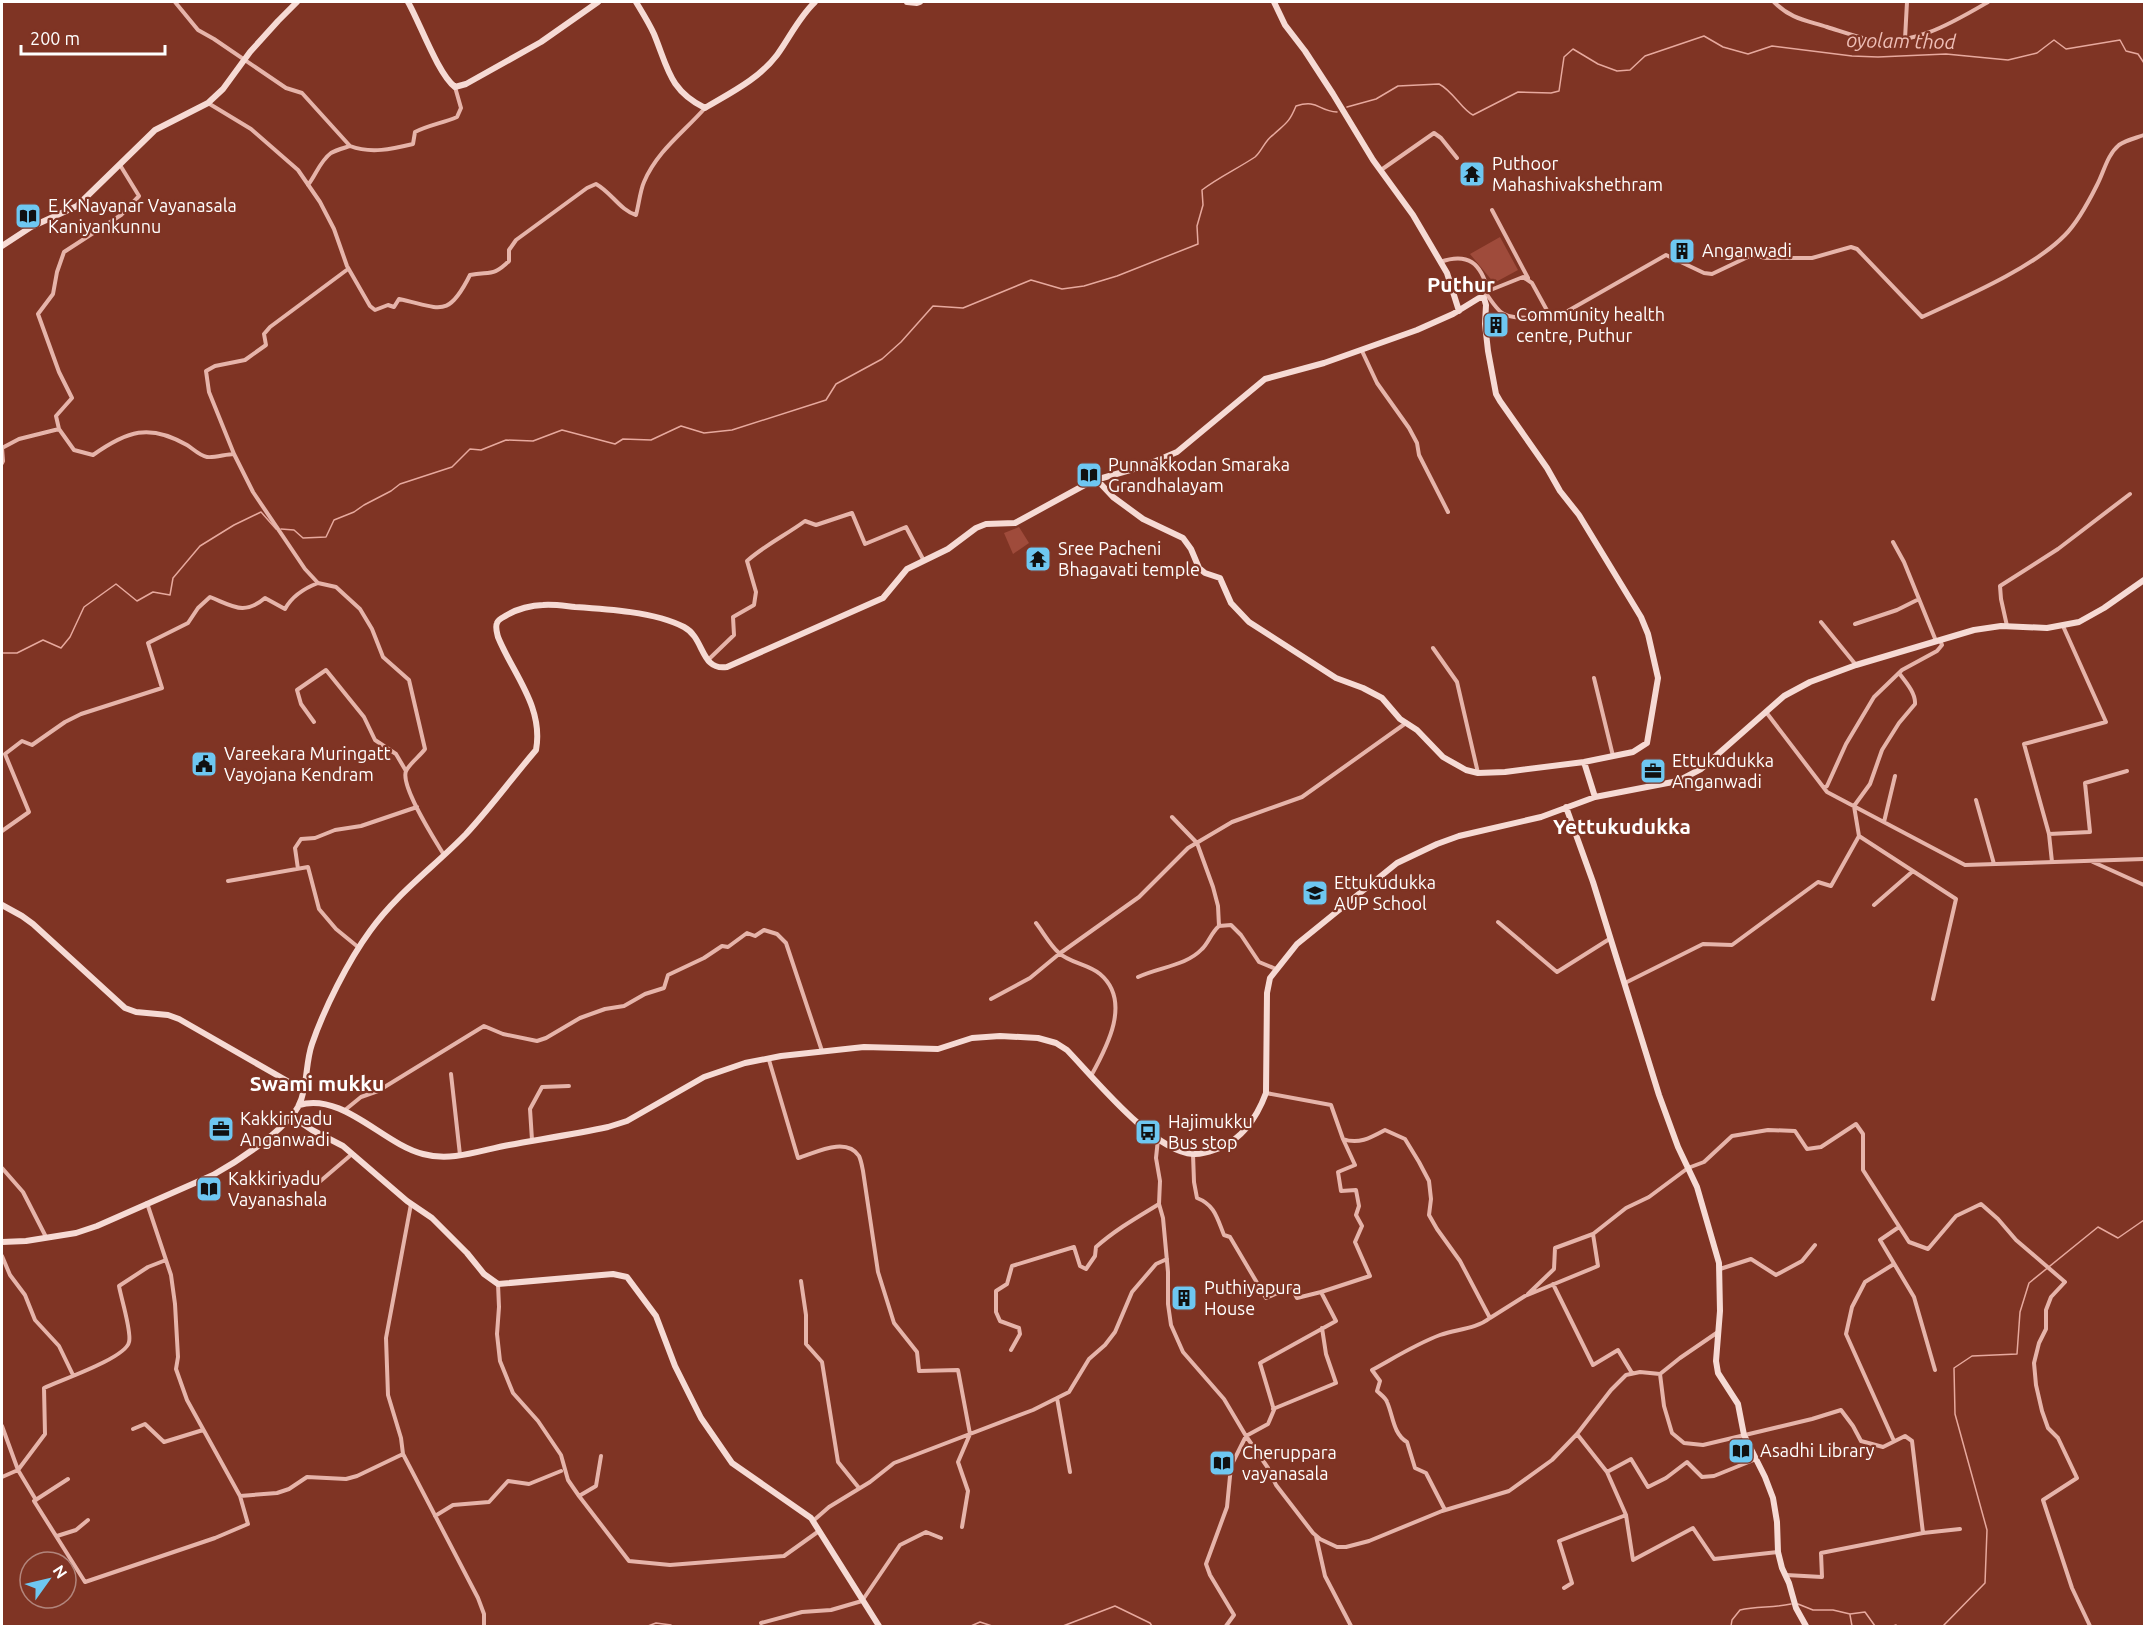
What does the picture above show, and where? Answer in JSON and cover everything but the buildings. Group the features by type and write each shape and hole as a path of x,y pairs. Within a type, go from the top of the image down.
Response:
{"main road":[{"path":"2,246 31,227 77,206 155,130 208,103 223,89 278,21 297,2"},
{"path":"408,2 441,70 449,83 455,87 466,84 541,42 598,2"},
{"path":"636,2 652,30 669,76 688,98 705,108 762,72 777,56 806,11 815,2"},
{"path":"907,2 920,2"},
{"path":"1274,2 1285,25 1311,60 1380,170 1413,215 1447,273 1459,311"},
{"path":"2,1242 76,1233 97,1226 232,1165 291,1116 299,1104 303,1090 311,1046 358,947 391,903 444,855 497,799 536,750 539,734 535,713 498,637 498,620 512,612 542,605 619,609 684,627 694,633 707,661 712,666 718,669 727,667 883,598 907,569 948,549 975,528 986,524 1015,523 1092,481 1144,466 1178,452 1265,379 1362,351 1417,330 1459,311 1486,294"},
{"path":"1098,481 1113,497 1143,519 1183,538 1191,549 1196,564 1205,573 1220,578 1231,603 1249,622 1336,678 1382,698 1400,719 1417,730 1443,757 1466,770 1478,773 1505,772 1584,762 1634,752 1650,738 1658,678 1648,634 1641,617 1579,515 1560,491 1547,468 1496,394 1485,324 1486,294"},
{"path":"299,1104 306,1102 334,1106 399,1146 424,1155 460,1155 608,1127 627,1121 704,1077 746,1063 864,1047 938,1049 972,1038 1022,1036 1056,1043 1067,1050 1131,1117 1158,1138 1180,1151 1203,1154 1219,1148 1242,1134 1261,1106 1266,1093 1267,993 1270,978 1276,969 1297,944 1397,863 1459,836 1541,817 1595,797 1690,777 1784,696 1810,682 1856,665 1974,630 2007,626 2047,628 2063,626 2090,617 2145,580"},
{"path":"1584,762 1595,797"},
{"path":"1566,807 1611,938 1659,1095 1697,1187 1720,1269 1720,1311 1716,1361 1718,1373 1738,1404 1744,1435 1773,1498 1778,1551 1796,1608 1806,1626"},
{"path":"2,905 33,924 124,1008 136,1012 161,1013 179,1019 303,1090"},
{"path":"291,1116 343,1146 411,1204 432,1218 467,1253 484,1274 498,1284 613,1274 627,1277 656,1316 675,1366 701,1418 732,1463 813,1521 879,1626"}],"street":[{"path":"175,2 198,30 286,88 302,93 350,146 361,151 386,150 413,144 415,132 431,124 447,122 457,117 461,108 455,87"},
{"path":"1774,2 1789,15 1802,21 1868,39 1888,41 1905,39 1939,28 1988,2"},
{"path":"1905,39 1906,2"},
{"path":"208,103 251,129 298,170 334,229 348,268 370,306 375,310 388,305 394,307 399,299 435,309 448,307 454,302 470,274 492,274 504,266 510,261 509,250 516,240 587,188 596,184 605,189 625,211 636,215 643,183 653,165 670,142 705,108"},
{"path":"1380,170 1434,133 1442,138 1457,158"},
{"path":"1492,210 1528,279 1549,314 1554,316 1566,312 1666,255 1709,274 1752,255 1766,258 1812,258 1851,247 1857,249 1922,317 1968,296 2025,265 2052,246 2066,234 2078,217 2116,148 2145,135"},
{"path":"308,185 316,175 319,166 331,153 350,146"},
{"path":"119,165 139,196 121,215 64,252 53,294 38,314 72,398 56,416 59,429 74,450 93,455 108,444 132,433 154,431 185,444 205,457 234,454"},
{"path":"1440,262 1462,258 1471,260 1486,283 1486,294 1501,313 1507,317 1533,318"},
{"path":"318,583 305,569 253,492 208,392 206,371 215,366 245,360 266,345 264,334 270,327 348,268"},
{"path":"1486,294 1523,277 1528,279"},
{"path":"1362,351 1377,382 1409,428 1417,443 1419,455 1448,512"},
{"path":"2,463 2,448 19,439 59,429"},
{"path":"2007,626 2000,586 2058,549 2130,494"},
{"path":"707,661 734,635 733,617 754,605 756,592 747,561 761,549 805,521 816,525 852,513 865,544 906,527 924,561"},
{"path":"1824,788 1846,744 1874,697 1899,673 1937,651 1942,645 1938,641 1893,542"},
{"path":"2,831 29,812 4,754 22,741 32,745 81,714 162,688 148,642 188,623 198,608 210,597 241,609 254,607 265,598 285,609 289,601 308,587 318,583 336,587 360,609 372,629 383,657 410,680 424,749 406,771"},
{"path":"1855,624 1897,610 1919,599"},
{"path":"1821,622 1856,665"},
{"path":"2052,862 2049,834 2024,744 2106,722 2063,626"},
{"path":"1433,648 1457,682 1478,773"},
{"path":"314,722 301,704 297,690 326,670 364,717 375,740 396,754 406,771 406,780 417,807 444,855"},
{"path":"1625,983 1703,944 1732,945 1818,882 1831,886 1859,836 1854,806 1873,776 1882,750 1899,723 1915,704 1914,695 1899,673"},
{"path":"1594,678 1613,756"},
{"path":"1766,711 1827,792 1965,865 2145,859"},
{"path":"991,999 1030,978 1059,954 1139,897 1188,848 1232,822 1302,797 1406,723"},
{"path":"2049,834 2090,832 2085,783 2127,771"},
{"path":"1884,822 1895,776"},
{"path":"1976,800 1994,864"},
{"path":"298,869 295,848 301,838 315,838 335,830 361,826 417,807"},
{"path":"1172,817 1197,843 1218,906 1219,926"},
{"path":"1859,836 1956,899 1933,999"},
{"path":"2090,861 2145,885"},
{"path":"228,882 308,867 319,909 336,929 358,947"},
{"path":"1874,905 1912,871"},
{"path":"1498,922 1557,972 1611,938"},
{"path":"1036,923 1059,954 1099,973 1113,992 1115,1013 1106,1047 1090,1076"},
{"path":"1138,977 1191,958 1203,948 1219,926 1231,925 1241,935 1259,962 1276,969"},
{"path":"345,1111 361,1097 378,1091 484,1026 503,1034 537,1041 546,1038 580,1018 605,1009 624,1006 645,994 664,988 668,975 704,958 722,946 728,947 747,933 755,936 764,930 777,934 786,943 822,1051"},
{"path":"769,1060 798,1158 838,1145 848,1147 858,1155 863,1171 878,1272 894,1323 917,1352 919,1371 958,1370 969,1434 958,1462 968,1491 962,1527"},
{"path":"451,1074 460,1155"},
{"path":"533,1142 530,1109 542,1087 569,1086"},
{"path":"1266,1093 1331,1105 1343,1139 1349,1141 1364,1140 1385,1130 1405,1139 1429,1181 1431,1199 1429,1215 1460,1261 1490,1318"},
{"path":"1525,1296 1554,1269 1555,1248 1593,1234 1626,1208 1649,1197 1688,1168 1704,1162 1732,1137 1768,1131 1795,1131 1807,1149 1821,1147 1856,1124 1863,1134 1863,1170 1909,1242 1928,1249 1956,1216 1982,1204 2016,1240 2065,1282 2051,1297 2046,1310 2046,1329 2039,1343 2034,1363 2036,1385 2048,1428 2058,1438 2077,1478 2043,1500 2072,1588 2090,1626"},
{"path":"1193,1154 1197,1198 1208,1202 1224,1235 1230,1237 1266,1298 1292,1287 1297,1298 1370,1276 1355,1242 1362,1226 1356,1215 1359,1206 1356,1190 1341,1191 1338,1172 1355,1165 1339,1130"},
{"path":"1158,1138 1156,1158 1160,1181 1159,1204 1163,1218 1167,1259 1168,1304 1171,1325 1178,1343 1190,1361 1212,1383 1229,1406 1268,1468 1276,1485 1316,1535 1337,1547 1369,1541 1445,1510 1509,1491 1552,1460 1626,1375 1640,1372 1660,1374 1718,1332"},
{"path":"317,1184 352,1154"},
{"path":"2,1168 23,1192 46,1237"},
{"path":"2,1426 18,1470 36,1500 34,1501 84,1582 215,1538 248,1524 240,1496 187,1400 176,1370 178,1357 171,1275 147,1203"},
{"path":"411,1204 386,1338 388,1395 401,1438 403,1454 478,1598 484,1614 484,1626"},
{"path":"1011,1350 1020,1334 1019,1328 1000,1321 996,1312 996,1291 1007,1284 1012,1266 1074,1247 1080,1266 1086,1269 1095,1256 1096,1247 1111,1233 1159,1204"},
{"path":"1899,1227 1880,1240 1914,1297 1935,1370"},
{"path":"1445,1510 1426,1473 1415,1468 1407,1442 1402,1439 1387,1400 1377,1391 1380,1380 1372,1370 1424,1341 1482,1324 1525,1296 1598,1266 1593,1234"},
{"path":"1720,1269 1751,1259 1776,1275 1802,1261 1815,1245"},
{"path":"2,1257 10,1275 25,1295 35,1320 59,1346 73,1375"},
{"path":"813,1521 829,1507 894,1463 1033,1410 1069,1392 1089,1359 1108,1342 1115,1332 1132,1293 1156,1264 1167,1259"},
{"path":"2,1477 18,1470 45,1434 44,1388 111,1359 125,1350 130,1341 119,1286 148,1267 166,1260"},
{"path":"1894,1264 1866,1282 1852,1307 1846,1334 1894,1441"},
{"path":"801,1281 806,1315 806,1344 822,1362 838,1462 859,1488"},
{"path":"498,1284 497,1334 500,1361 513,1393 538,1421 561,1455 568,1480 629,1561 670,1565 784,1556 820,1531"},
{"path":"1553,1284 1593,1365 1618,1350 1632,1374"},
{"path":"1226,1626 1234,1615 1206,1564 1227,1507 1231,1466 1246,1436 1268,1424 1274,1409 1260,1363 1336,1321 1321,1292"},
{"path":"1274,1409 1336,1383 1326,1354 1322,1328"},
{"path":"1660,1374 1664,1406 1672,1433 1683,1443 1703,1445 1840,1410 1854,1426 1861,1441 1882,1447 1905,1436 1912,1441 1923,1533"},
{"path":"1057,1398 1071,1472"},
{"path":"133,1429 146,1424 164,1442 203,1430"},
{"path":"1577,1434 1607,1472 1626,1515 1633,1560 1694,1528 1714,1559 1778,1551"},
{"path":"240,1496 277,1493 289,1489 307,1477 346,1479 403,1454"},
{"path":"579,1496 596,1486 601,1456"},
{"path":"1607,1472 1631,1459 1648,1487 1666,1478 1687,1462 1702,1477 1714,1476 1756,1459"},
{"path":"435,1516 453,1505 489,1502 508,1481 529,1484 561,1471"},
{"path":"36,1500 68,1479"},
{"path":"1564,1587 1572,1583 1559,1541 1626,1515"},
{"path":"57,1536 76,1530 88,1520"},
{"path":"1785,1575 1822,1577 1821,1553 1923,1533 1960,1529"},
{"path":"761,1623 802,1612 831,1610 862,1601 900,1545 926,1532 941,1538"},
{"path":"1316,1535 1325,1576 1352,1626"}],"shaded area":[{"path":"1500,237 1518,270 1494,283 1470,254"},
{"path":"1019,527 1029,543 1013,554 1004,533"}],"waterway":[{"name":"oyolam thod","path":"1347,107 1376,99 1398,86 1439,84 1473,115 1518,92 1551,93 1559,91 1564,57 1573,49 1598,64 1617,71 1630,70 1645,56 1704,36 1723,47 1748,54 1772,46 1852,56 1946,54 2008,60 2037,53 2054,40 2066,49 2120,40 2126,51 2138,54 2144,63"},
{"path":"281,529 294,530 303,538 326,537 334,520 354,512 400,484 452,467 470,449 481,450 506,440 533,441 562,430 615,444 623,439 651,440 681,426 704,433 732,430 826,400 836,384 882,359 901,342 933,306 963,308 1031,280 1062,289 1084,286 1117,276 1198,244 1197,226 1203,205 1202,190 1255,157 1268,140 1287,122 1296,106 1309,104 1337,112"},
{"path":"2,653 17,653 43,640 61,648 70,637 84,607 116,584 137,601 153,592 170,595 173,578 200,546 261,512 276,529"},
{"path":"1943,1626 1985,1583 1987,1530 1955,1414 1954,1368 1972,1356 2017,1354 2020,1312 2029,1283 2098,1227 2118,1238 2144,1220"},
{"path":"1731,1626 1732,1620 1740,1610 1791,1604"},
{"path":"1798,1604 1813,1610 1833,1610 1850,1614 1865,1612 1875,1626"},
{"path":"1063,1626 1115,1606 1152,1626"},
{"path":"1850,1615 1852,1626"},
{"path":"971,1626 980,1622 992,1626"},
{"path":"648,1626 656,1623 671,1625"},
{"path":"1893,1626 1897,1626"}],"place":[{"name":"Puthoor Mahashivakshethram","path":"1472,174"},
{"name":"E K Nayanar Vayanasala Kaniyankunnu","path":"28,216"},
{"name":"Anganwadi","path":"1682,251"},
{"name":"Community health centre, Puthur","path":"1496,325"},
{"name":"Punnakkodan Smaraka Grandhalayam","path":"1089,475"},
{"name":"Sree Pacheni Bhagavati temple","path":"1038,559"},
{"name":"Vareekara Muringatt Vayojana Kendram","path":"204,764"},
{"name":"Ettukudukka Anganwadi","path":"1653,771"},
{"name":"Ettukudukka AUP School","path":"1315,893"},
{"name":"Kakkiriyadu Anganwadi","path":"221,1129"},
{"name":"Hajimukku Bus stop","path":"1148,1132"},
{"name":"Kakkiriyadu Vayanashala","path":"209,1189"},
{"name":"Puthiyapura House","path":"1184,1298"},
{"name":"Asadhi Library","path":"1741,1451"},
{"name":"Cheruppara vayanasala","path":"1222,1463"}],"district":[{"name":"Puthur","path":"1461,285"},
{"name":"Yettukudukka","path":"1622,827"},
{"name":"Swami mukku","path":"317,1084"}]}
